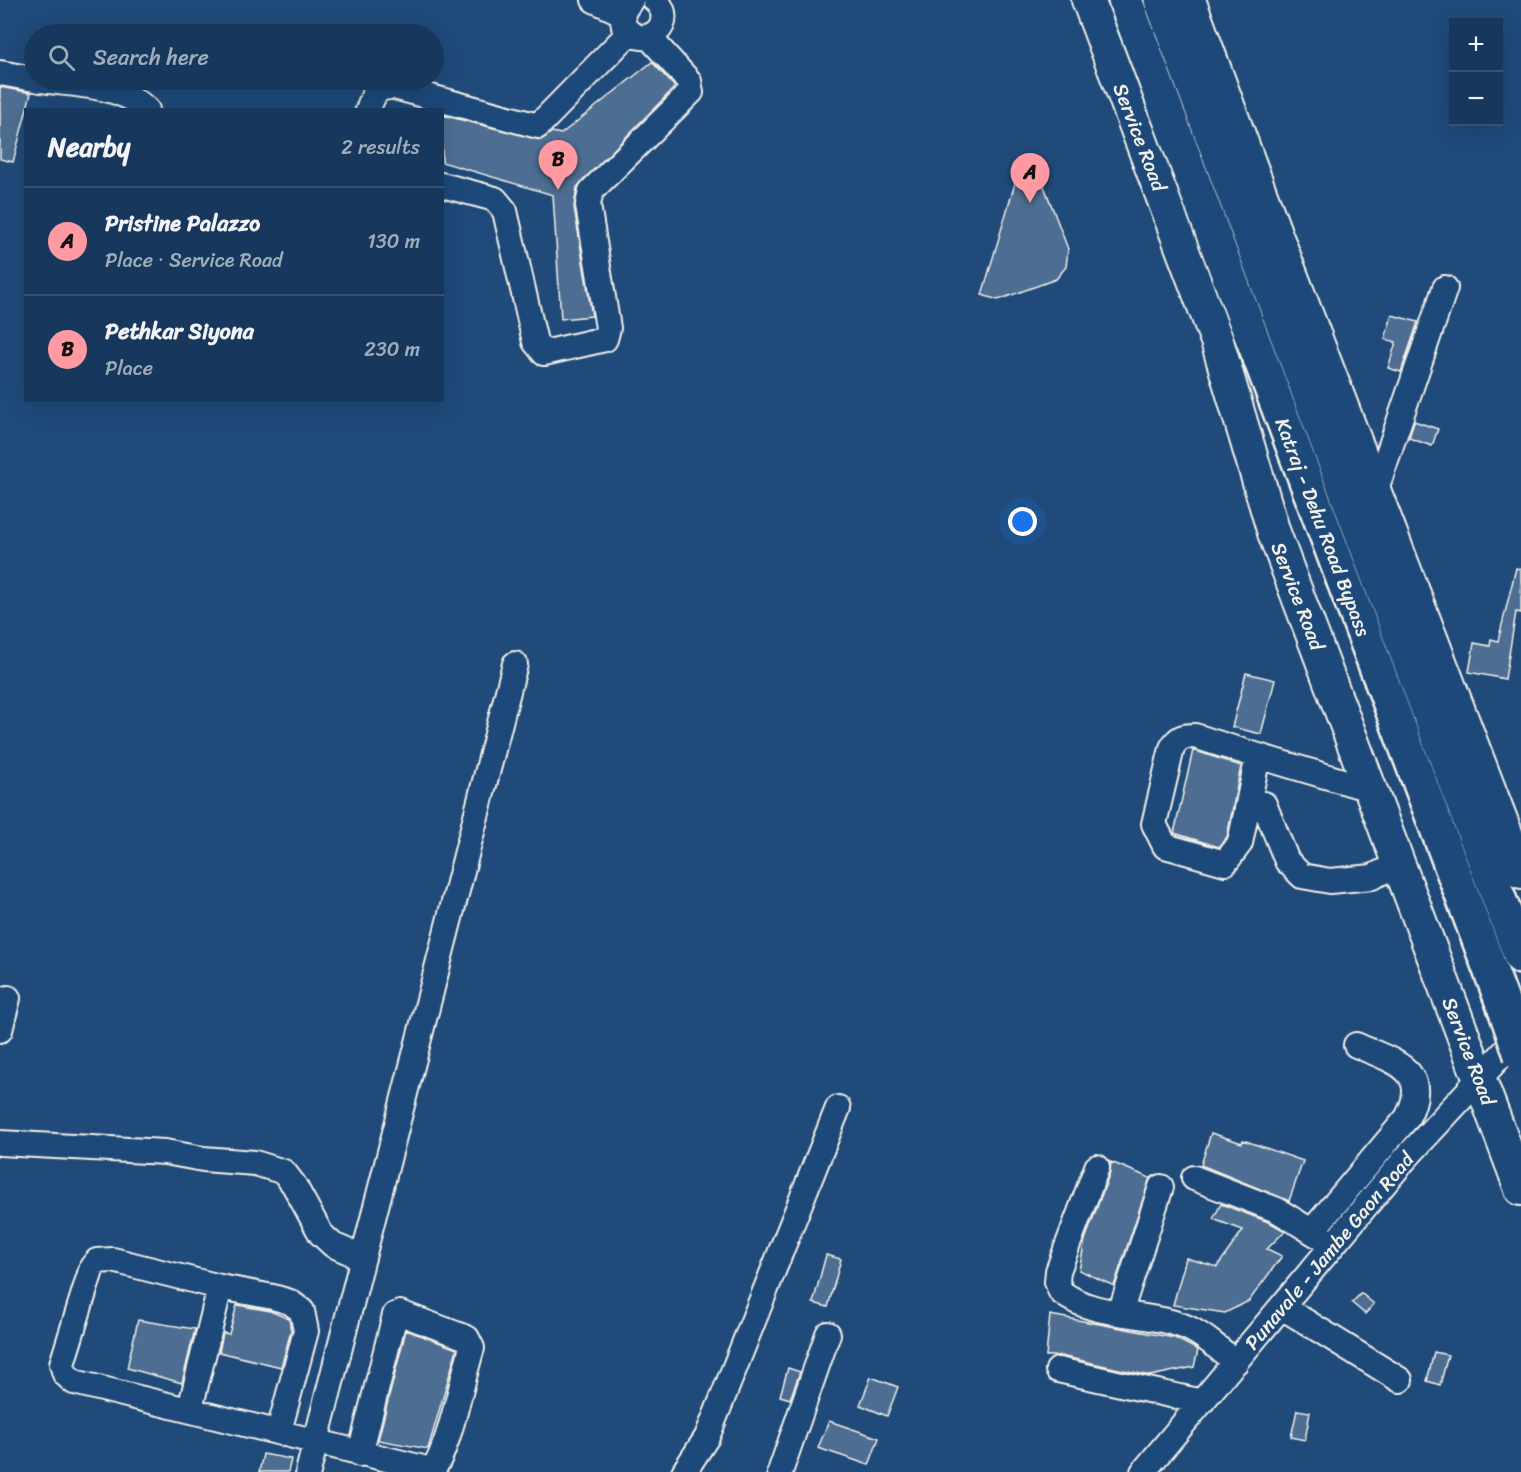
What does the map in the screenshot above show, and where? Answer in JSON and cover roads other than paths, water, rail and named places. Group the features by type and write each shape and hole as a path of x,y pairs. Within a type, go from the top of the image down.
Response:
{"highway":[{"name":"Katraj - Dehu Road Bypass","path":"1125,0 1513,1021 1521,1055"},
{"name":"Katraj - Dehu Road Bypass","path":"1161,0 1521,957"}],"main road":[{"name":"Service Road","path":"1088,0 1216,341 1274,533 1521,1189"},
{"path":"1189,0 1521,872"}],"street":[{"path":"594,0 633,21 661,28 667,5"},
{"path":"405,90 538,126 633,21"},
{"path":"444,186 495,200 505,211 535,342 544,353 605,339 608,328 588,205 591,190 691,92 689,81 633,21"},
{"path":"0,73 24,77"},
{"path":"102,90 131,97 145,108"},
{"path":"369,108 378,90"},
{"path":"1375,492 1445,288"},
{"path":"308,1472 514,664"},
{"path":"1258,756 1240,843 1225,863 1165,846 1154,824 1176,740 1184,736 1195,736 1370,789"},
{"path":"1264,804 1287,861 1302,876 1330,881 1372,878 1398,864"},
{"path":"0,1030 8,999"},
{"name":"Punavale - Jambe Gaon Road","path":"1143,1472 1405,1159 1479,1080 1513,1021"},
{"path":"1312,1231 1407,1118 1413,1106 1414,1082 1405,1067 1356,1045"},
{"path":"684,1472 707,1437 838,1108"},
{"path":"0,1143 165,1152 203,1159 255,1163 284,1172 294,1185 321,1234 333,1245 363,1258"},
{"path":"1097,1167 1058,1271 1057,1282 1061,1292 1070,1299 1089,1307 1194,1331 1236,1362"},
{"path":"1194,1178 1277,1210 1333,1245"},
{"path":"1120,1313 1161,1187"},
{"path":"279,1431 306,1331 302,1311 290,1302 113,1260 97,1261 92,1267 62,1364 65,1374 84,1386 190,1409 316,1441 350,1448 360,1454 427,1469 434,1468 445,1440 471,1348 467,1338 400,1313 395,1315 360,1454"},
{"path":"190,1409 220,1287"},
{"path":"1282,1307 1400,1380"},
{"path":"780,1472 828,1334"},
{"path":"1058,1370 1202,1402"}],"place":[{"name":"Pethkar Siyona","path":"558,190"},
{"name":"Pristine Palazzo","path":"1030,203"}]}
